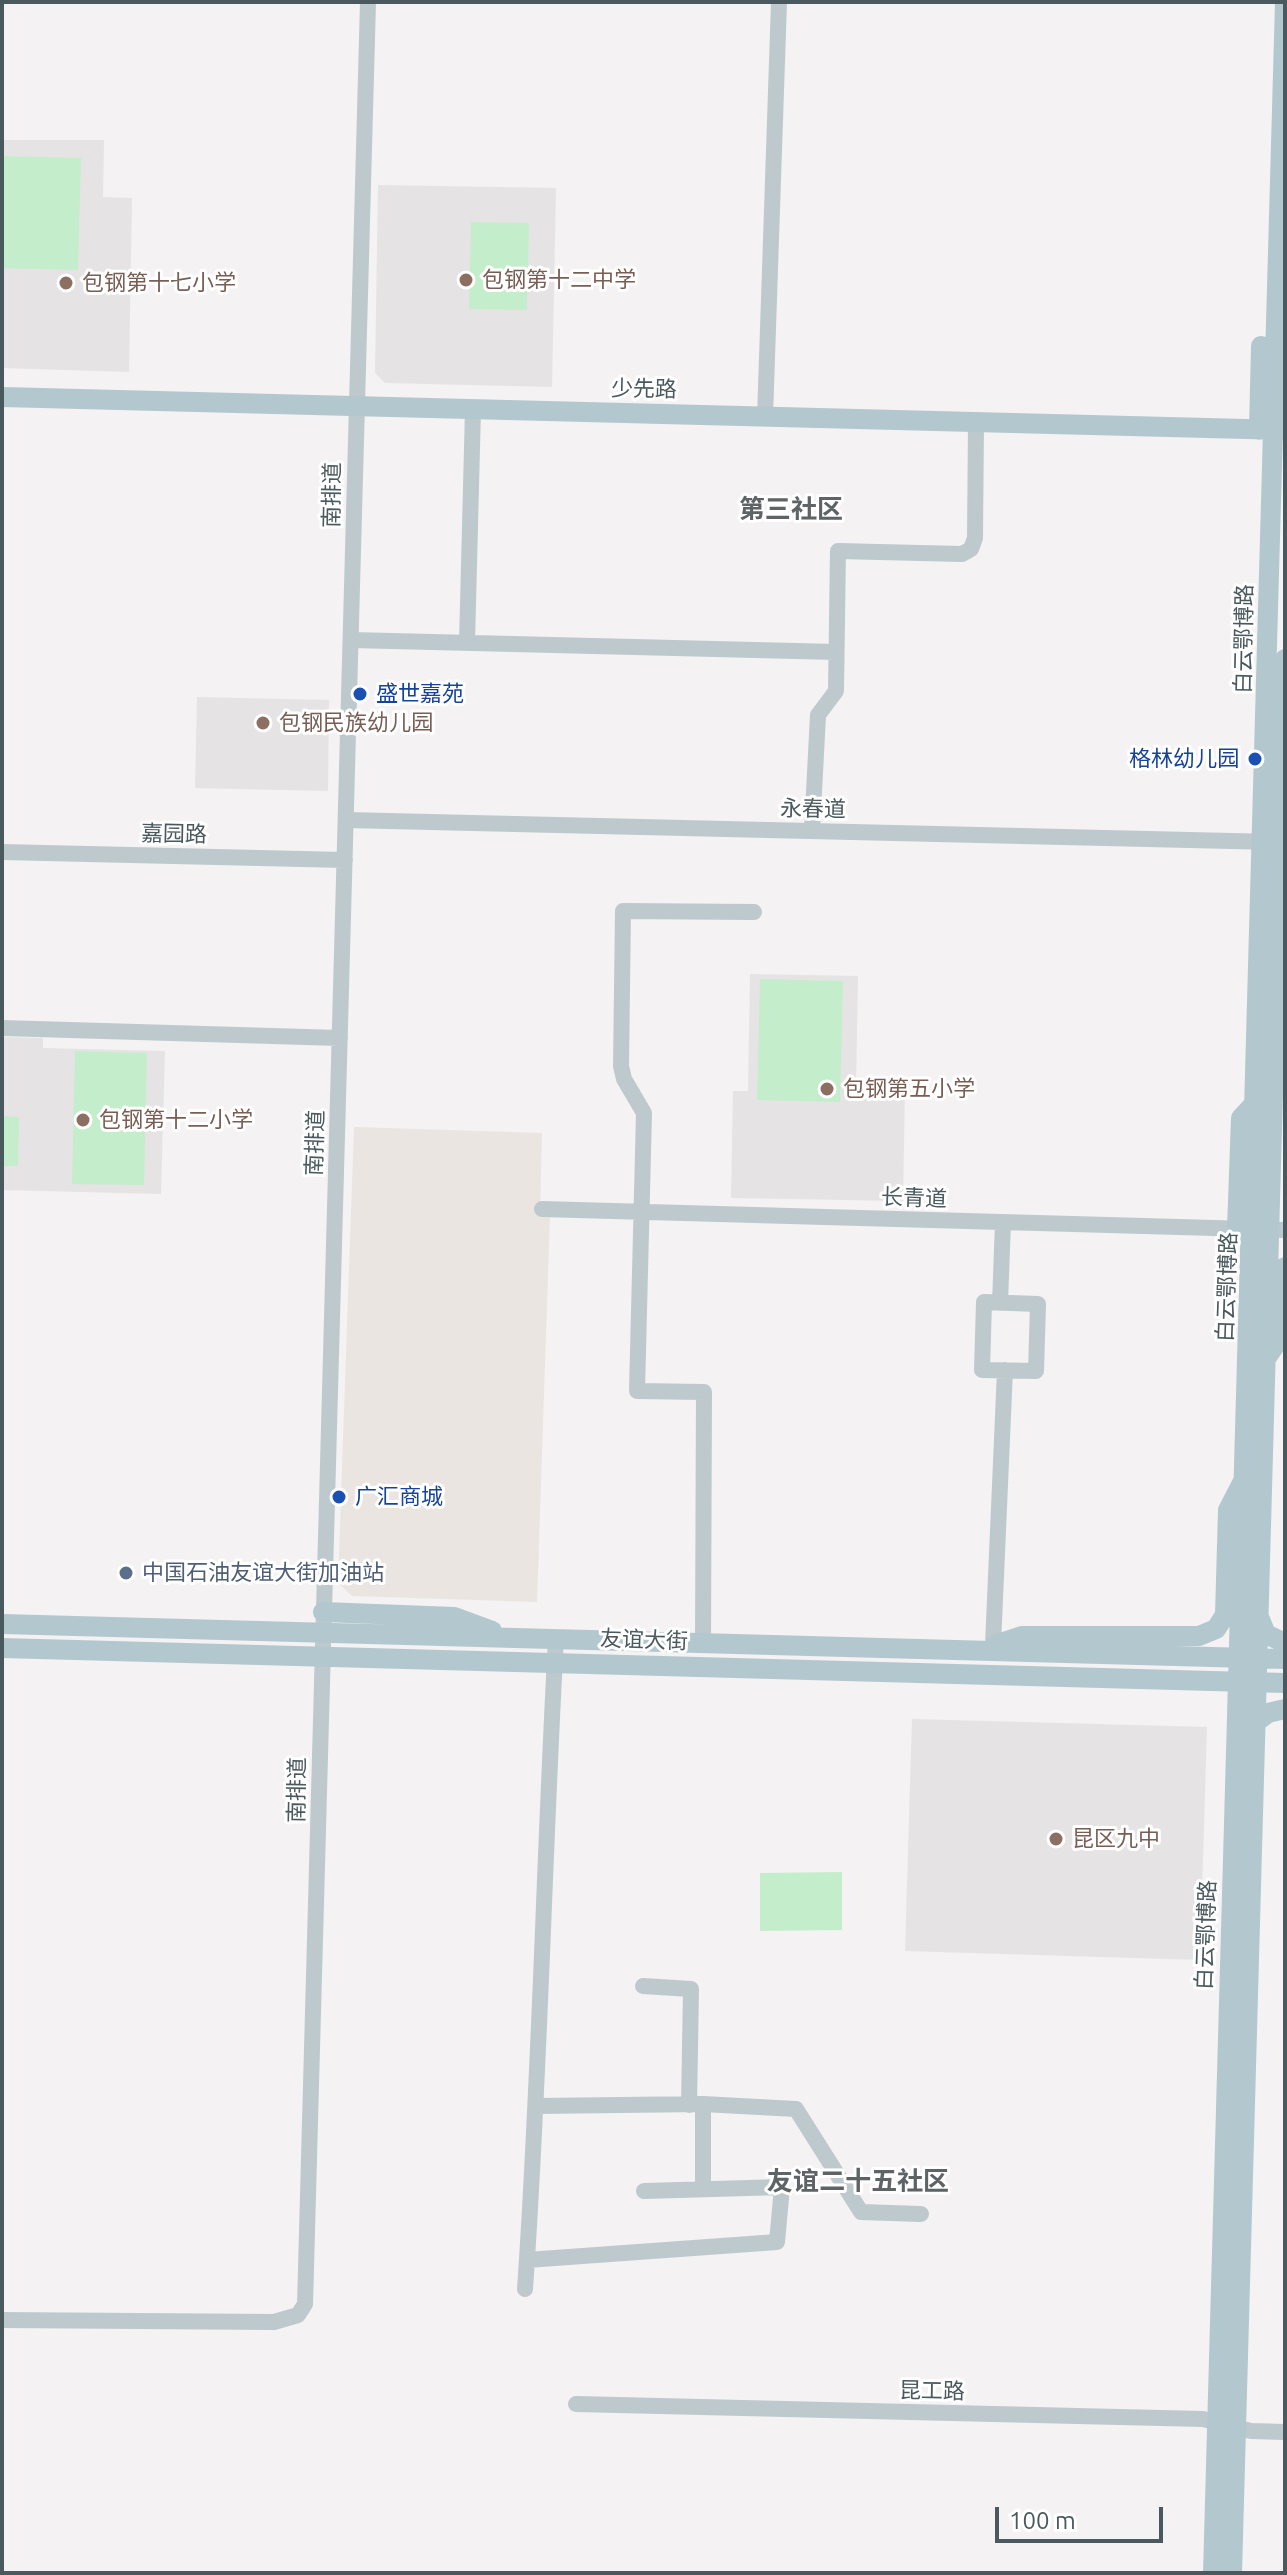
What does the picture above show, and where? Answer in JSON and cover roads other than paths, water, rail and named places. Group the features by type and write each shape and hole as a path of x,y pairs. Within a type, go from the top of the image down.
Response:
{"main road":[{"name":"白云鄂博路","path":"1232,2573 1226,2425 1248,1682 1245,1479 1261,1230 1271,842 1272,430 1285,2"},
{"name":"少先路","path":"2,397 1272,430"},
{"name":"白云鄂博路","path":"1248,1658 1259,1617 1267,1357 1261,1230 1241,1118 1256,1102 1271,842 1283,803 1285,659"},
{"path":"1267,1357 1282,1335 1285,1267"},
{"path":"984,1648 1022,1636 1199,1636 1216,1629 1225,1615 1228,1510 1245,1479"},
{"path":"1259,1617 1266,1634 1285,1643"},
{"name":"友谊大街","path":"2,1624 323,1622 511,1638 984,1648 1285,1659"},
{"name":"友谊大街","path":"2,1648 1285,1683"},
{"name":"白云鄂博路","path":"1213,2573 1226,2425 1256,1722 1248,1682"},
{"path":"1256,1722 1268,1713 1285,1709"}],"street":[{"name":"南排道","path":"2,2320 274,2322 298,2315 305,2304 368,2"},
{"path":"765,417 779,2"},
{"path":"467,643 473,409"},
{"path":"812,831 817,723 821,709 834,697 838,551 962,554 971,549 975,538 976,422"},
{"path":"351,640 836,652"},
{"name":"永春道","path":"346,820 1271,842"},
{"name":"嘉园路","path":"2,852 345,860"},
{"path":"703,1643 704,1392 637,1391 644,1113 624,1079 621,1066 623,911 754,912"},
{"path":"2,1028 340,1038"},
{"name":"长青道","path":"542,1209 1261,1230"},
{"path":"1000,1303 1003,1222"},
{"path":"984,1302 1038,1304 1036,1371 1005,1370 982,1370 984,1302"},
{"path":"984,1648 1005,1370"},
{"path":"525,2289 556,1639"},
{"path":"643,1986 691,1989 703,2189"},
{"path":"536,2106 696,2104 796,2109 861,2212 921,2214"},
{"path":"527,2260 777,2242 782,2187 644,2191"},
{"name":"昆工路","path":"576,2404 1226,2425 1285,2432"}],"place":[{"name":"包钢第十二中学","path":"466,280"},
{"name":"包钢第十七小学","path":"66,283"},
{"name":"盛世嘉苑","path":"360,694"},
{"name":"包钢民族幼儿园","path":"263,723"},
{"name":"格林幼儿园","path":"1255,759"},
{"name":"包钢第五小学","path":"827,1089"},
{"name":"包钢第十二小学","path":"83,1120"},
{"name":"广汇商城","path":"339,1497"},
{"name":"中国石油友谊大街加油站","path":"126,1573"},
{"name":"昆区九中","path":"1056,1839"}],"district":[{"name":"第三社区","path":"791,509"},
{"name":"友谊二十五社区","path":"858,2181"}]}
